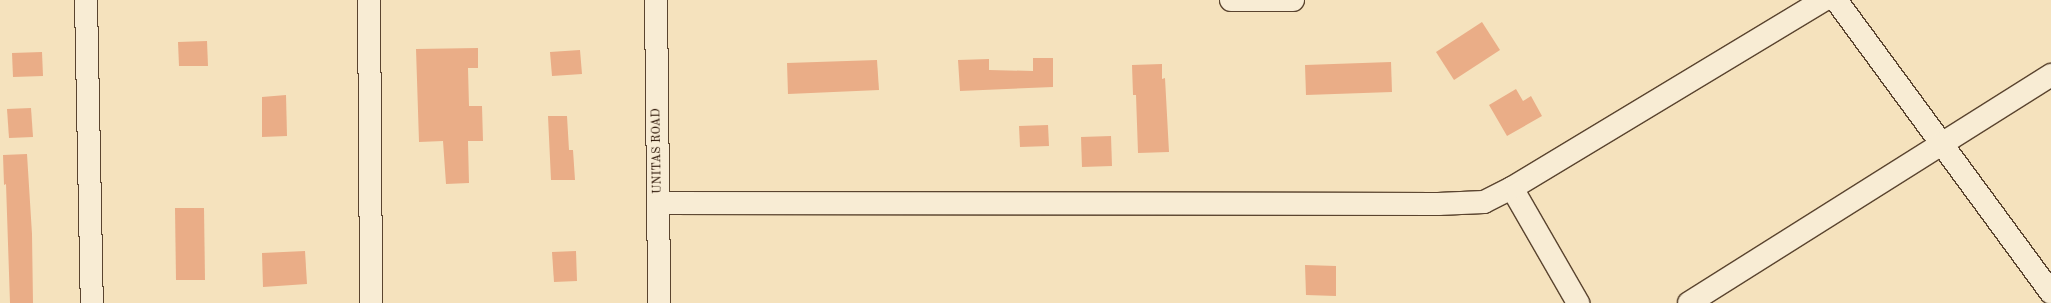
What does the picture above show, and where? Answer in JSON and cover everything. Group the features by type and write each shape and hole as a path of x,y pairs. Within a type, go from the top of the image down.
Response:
{"street":[{"path":"86,0 92,303"},
{"path":"370,0 371,303"},
{"name":"UNITAS ROAD","path":"656,0 659,303"},
{"path":"1231,0 1293,0"},
{"path":"658,203 1438,204 1484,202 1512,188 1824,0"},
{"path":"1836,0 1940,145 2051,293"},
{"path":"1689,303 2051,75"},
{"path":"1512,188 1578,303"},
{"path":"2045,303 2051,299"}],"building":[{"path":"1482,22 1500,50 1454,80 1436,52"},
{"path":"207,41 208,66 179,66 178,42"},
{"path":"478,48 478,68 468,68 469,106 482,106 483,141 468,141 469,183 446,184 443,141 419,142 416,49"},
{"path":"580,50 582,74 552,76 550,52"},
{"path":"42,52 43,76 13,77 12,53"},
{"path":"1033,58 1053,58 1053,87 960,91 958,60 989,59 989,70 1033,71"},
{"path":"877,60 879,90 788,94 787,63"},
{"path":"1391,62 1392,92 1306,95 1305,65"},
{"path":"1162,64 1162,79 1165,78 1169,152 1138,153 1136,95 1133,95 1132,65"},
{"path":"1516,89 1523,101 1531,96 1542,116 1507,136 1489,105"},
{"path":"286,95 287,136 262,137 262,97"},
{"path":"31,108 33,137 9,138 7,109"},
{"path":"548,116 567,116 569,150 573,150 575,180 551,180"},
{"path":"1048,125 1049,146 1020,147 1019,126"},
{"path":"1111,136 1112,166 1082,167 1081,137"},
{"path":"27,154 32,234 33,303 10,303 6,184 4,185 3,155"},
{"path":"175,208 204,208 205,280 176,280"},
{"path":"305,251 307,284 263,287 262,253"},
{"path":"576,251 577,281 554,282 552,252"},
{"path":"1305,265 1336,266 1336,296 1306,295"}]}
